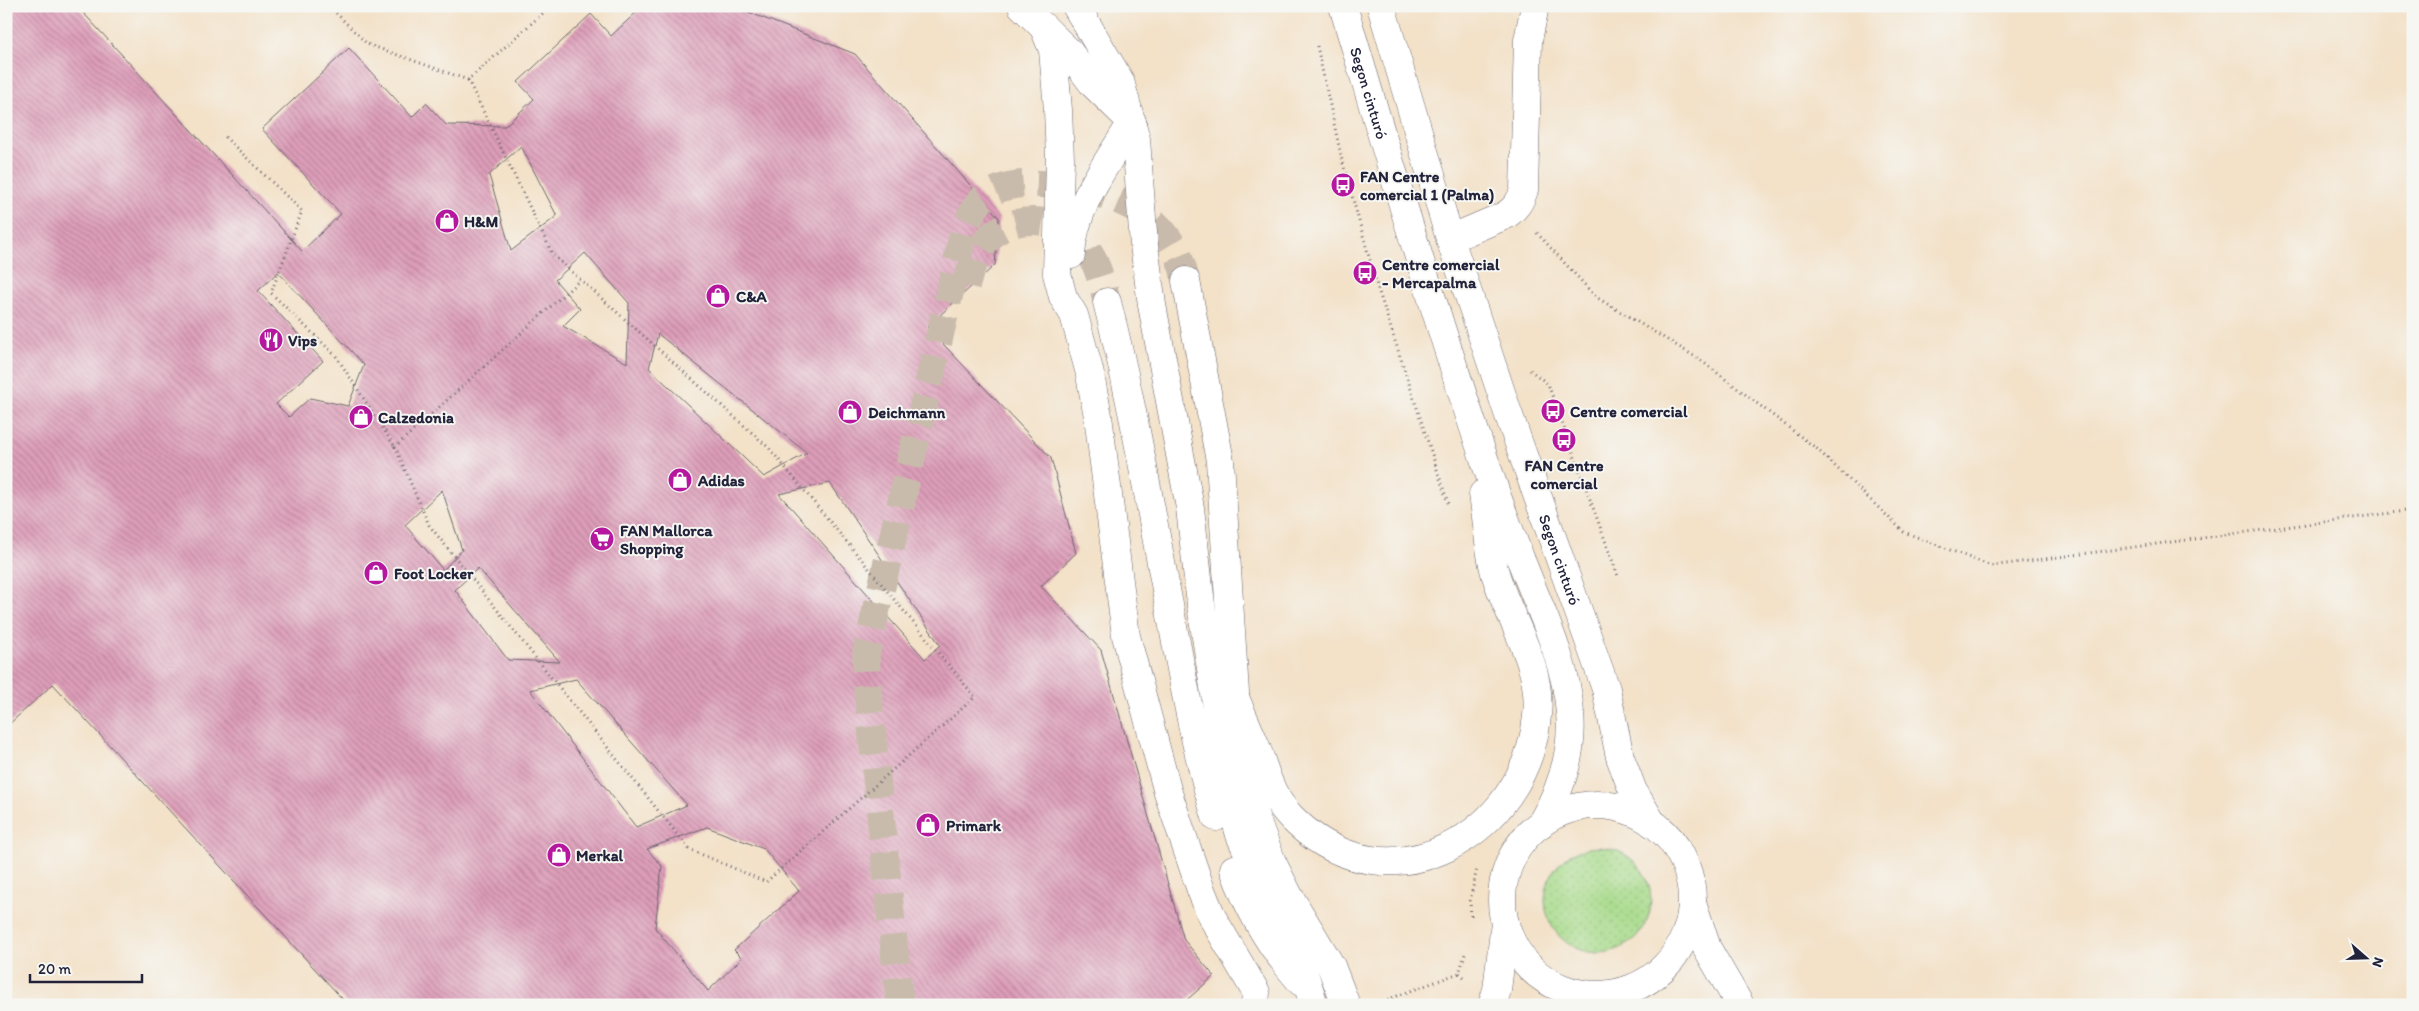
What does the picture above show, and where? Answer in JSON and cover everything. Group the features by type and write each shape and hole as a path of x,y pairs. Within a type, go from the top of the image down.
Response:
{"main road":[{"path":"1022,6 1069,52 1093,84 1132,122"},
{"path":"1076,6 1120,80 1132,122 1138,153 1144,245 1151,296 1190,508 1201,605 1216,700 1219,761 1240,835 1272,907 1294,941 1311,998"},
{"name":"Segon cinturó","path":"1343,6 1473,428"},
{"path":"1381,6 1394,50"},
{"path":"1390,6 1394,50"},
{"path":"1450,239 1506,215 1518,204 1524,190 1528,40 1535,6"},
{"path":"1044,28 1054,50 1058,110 1060,159 1056,274 1063,297 1074,315 1090,370 1126,636 1168,793 1201,890 1212,917 1252,983 1256,992 1255,1005"},
{"name":"Segon cinturó","path":"1394,50 1450,239 1510,419 1594,650 1606,689 1613,733 1626,775 1652,823"},
{"path":"1074,315 1075,297 1071,259 1073,230 1082,205 1132,122"},
{"path":"1186,281 1220,461 1231,605 1234,695 1239,755 1255,818 1272,862 1289,896 1331,966 1346,1005"},
{"path":"1107,302 1126,376 1189,713 1204,778 1235,872 1254,916 1283,962 1311,998"},
{"path":"1201,605 1271,789 1296,822 1326,845 1344,854 1366,859 1403,862 1440,852 1459,843 1490,819 1505,802 1526,762 1534,735 1538,692 1534,669 1494,569 1473,428"},
{"path":"1473,428 1500,507 1548,627 1568,696 1571,733 1566,765 1557,796 1541,824"},
{"path":"1492,1004 1497,990 1505,921 1503,890 1512,860 1529,834 1541,824 1567,810 1597,805 1626,810 1652,823 1664,833 1681,857 1687,870 1692,900 1707,948 1740,1005"},
{"path":"1573,1005 1647,981 1671,960 1687,931 1692,900"},
{"path":"1505,921 1518,952 1540,976 1569,991 1609,994 1644,1005"}],"path":[{"path":"225,137 302,211 271,293 336,356 395,447 428,525 689,849 766,882 975,697 769,448 553,255 468,80 367,44 329,6"},
{"path":"468,80 551,6"},
{"path":"1316,38 1342,160 1375,279 1450,507"},
{"path":"1506,215 1524,219 1596,297 1699,359 1817,449 1904,532 1991,566 2413,510"},
{"path":"395,447 580,280"},
{"path":"1528,368 1548,384 1618,576"},
{"path":"1471,925 1470,901 1478,866"},
{"path":"1459,973 1467,949"},
{"path":"1459,973 1492,1004"},
{"path":"1373,1005 1459,973"}],"green space":[{"path":"1598,847 1618,851 1635,863 1647,880 1651,900 1647,920 1635,937 1618,949 1598,953 1578,949 1561,937 1549,920 1545,900 1549,880 1561,863 1578,851"}],"building":[{"path":"6,6 77,6 302,251 341,214 262,129 349,48 412,117 426,103 446,125 505,126 534,99 518,82 591,14 611,36 643,6 733,6 855,54 999,218 995,265 927,327 1051,458 1076,553 1041,586 1101,650 1184,940 1214,976 1181,1005 348,1005 53,684 6,727","holes":["521,146 557,216 511,251 489,175","585,253 629,303 627,363 563,326 580,309 555,280","278,272 364,365 348,406 310,398 289,417 276,404 323,361 258,291","658,334 807,453 764,477 649,368","830,483 940,645 925,659 779,494","442,490 462,550 443,570 405,525","478,568 560,662 508,660 455,590","576,679 687,805 636,827 530,690","707,827 764,849 799,891 734,950 742,958 708,991 655,928 662,866 647,849"]}],"tunnel":[{"path":"900,1005 867,684 866,654 964,231 979,203 994,191 1020,184 1079,188 1121,201 1155,223 1169,239 1179,258 1186,281"},
{"path":"966,286 974,260 989,238 999,230 1011,225 1036,221 1062,227 1082,242 1095,263 1107,302"}],"place":[{"name":"FAN Centre comercial 1 (Palma)","path":"1343,185"},
{"name":"H&M","path":"447,221"},
{"name":"Centre comercial - Mercapalma","path":"1365,273"},
{"name":"C&A","path":"718,296"},
{"name":"Vips","path":"271,340"},
{"name":"Centre comercial","path":"1553,411"},
{"name":"Deichmann","path":"850,412"},
{"name":"Calzedonia","path":"361,417"},
{"name":"FAN Centre comercial","path":"1564,440"},
{"name":"Adidas","path":"680,480"},
{"name":"FAN Mallorca Shopping","path":"602,539"},
{"name":"Foot Locker","path":"376,573"},
{"name":"Primark","path":"928,825"},
{"name":"Merkal","path":"559,855"}]}
